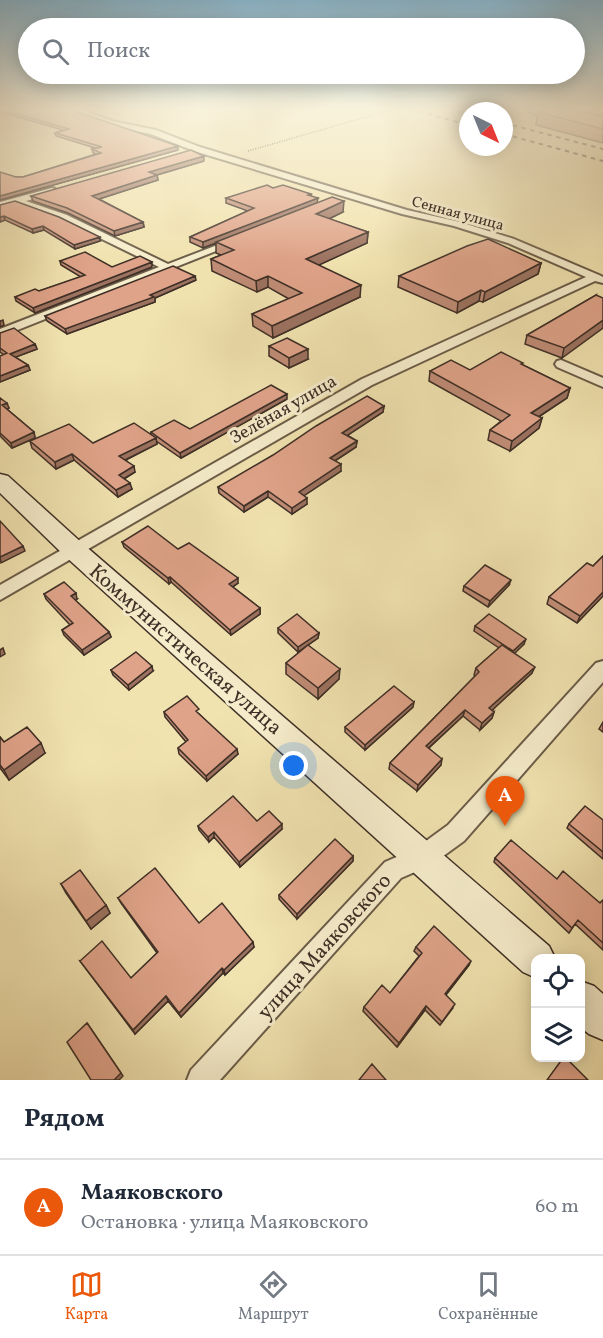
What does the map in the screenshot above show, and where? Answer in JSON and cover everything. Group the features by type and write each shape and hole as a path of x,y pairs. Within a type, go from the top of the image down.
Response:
{"street":[{"name":"Сенная улица","path":"232,159 511,241 599,279"},
{"path":"0,205 62,188"},
{"path":"0,194 64,217 168,268"},
{"path":"329,203 351,195"},
{"path":"0,333 243,238"},
{"name":"Зелёная улица","path":"0,593 367,382 599,279"},
{"path":"561,364 603,383"},
{"name":"Коммунистическая улица","path":"0,481 74,550 531,954"},
{"name":"улица Маяковского","path":"201,1080 393,870 423,857 456,833 603,669"},
{"path":"585,1004 603,1020"}],"building":[{"path":"80,159 130,159 0,196 0,172 23,177"},
{"path":"158,159 192,159 149,172 157,175 92,196 143,222 114,231 67,208 31,196"},
{"path":"267,185 273,188 283,185 318,198 203,242 190,237 254,208 226,198"},
{"path":"332,197 344,201 316,214 368,232 306,259 361,285 272,326 252,314 302,293 268,276 256,281 211,259 234,250 216,242"},
{"path":"15,201 59,217 100,237 74,245 43,226 32,229 4,216 0,217 0,205"},
{"path":"488,239 541,263 485,292 481,290 458,302 399,276 467,246"},
{"path":"85,252 112,267 140,256 152,262 33,308 15,297 85,275 60,261"},
{"path":"173,266 195,276 150,295 154,297 65,329 45,316"},
{"path":"596,295 603,298 603,320 564,348 527,335"},
{"path":"14,328 35,344 10,354 28,365 0,376 0,356 7,353 0,348 0,333"},
{"path":"287,338 308,349 289,358 269,346"},
{"path":"501,352 570,388 531,413 542,418 512,441 490,430 510,415 430,371 451,360 470,370"},
{"path":"271,385 287,394 180,453 151,432 174,420 190,429"},
{"path":"367,396 384,406 342,433 357,441 330,458 341,464 299,492 307,498 292,508 268,491 244,506 218,487 273,455"},
{"path":"0,398 7,403 2,405 34,432 11,443 0,433"},
{"path":"134,423 156,438 119,456 134,466 119,475 130,483 116,490 72,454 55,462 30,441 69,424 93,443"},
{"path":"0,521 23,546 0,557"},
{"path":"148,526 178,549 189,543 238,578 229,584 260,608 230,630 170,577 168,578 122,542"},
{"path":"603,556 603,592 580,616 549,597 587,563 593,566"},
{"path":"485,565 511,580 490,601 464,586"},
{"path":"64,582 76,593 71,596 109,632 82,650 62,630 73,623 44,594"},
{"path":"297,614 319,633 298,647 278,628"},
{"path":"489,614 526,639 513,651 475,626"},
{"path":"308,645 340,669 318,688 286,663"},
{"path":"502,645 535,667 489,708 494,712 482,723 465,710 426,746 442,759 418,785 390,763 479,672 476,668"},
{"path":"136,652 152,666 128,685 111,670"},
{"path":"394,686 414,702 365,745 345,727"},
{"path":"187,696 199,709 196,711 237,749 206,776 178,748 188,740 164,712"},
{"path":"27,727 41,743 4,770 0,765 0,737 4,742"},
{"path":"233,796 257,821 269,811 282,824 239,862 214,832 208,837 198,826"},
{"path":"585,806 603,820 603,852 569,824"},
{"path":"335,839 353,856 297,914 279,895"},
{"path":"511,840 557,879 563,871 600,903 603,900 603,943 578,920 572,928 495,858"},
{"path":"155,868 199,923 222,903 253,942 224,970 222,968 179,1013 166,996 133,1030 80,961 102,941 131,978 158,952 118,898"},
{"path":"80,870 106,905 86,921 61,884"},
{"path":"434,926 471,961 445,994 455,1004 442,1022 426,1006 399,1043 364,1007 382,985 390,993 422,953 416,947"},
{"path":"87,1023 121,1073 114,1080 91,1080 67,1042"},
{"path":"560,1062 570,1062 588,1080 547,1080"},
{"path":"372,1064 386,1080 359,1080"}],"railway":[{"path":"597,159 603,161"}],"place":[{"name":"Маяковского","path":"505,826"}]}
